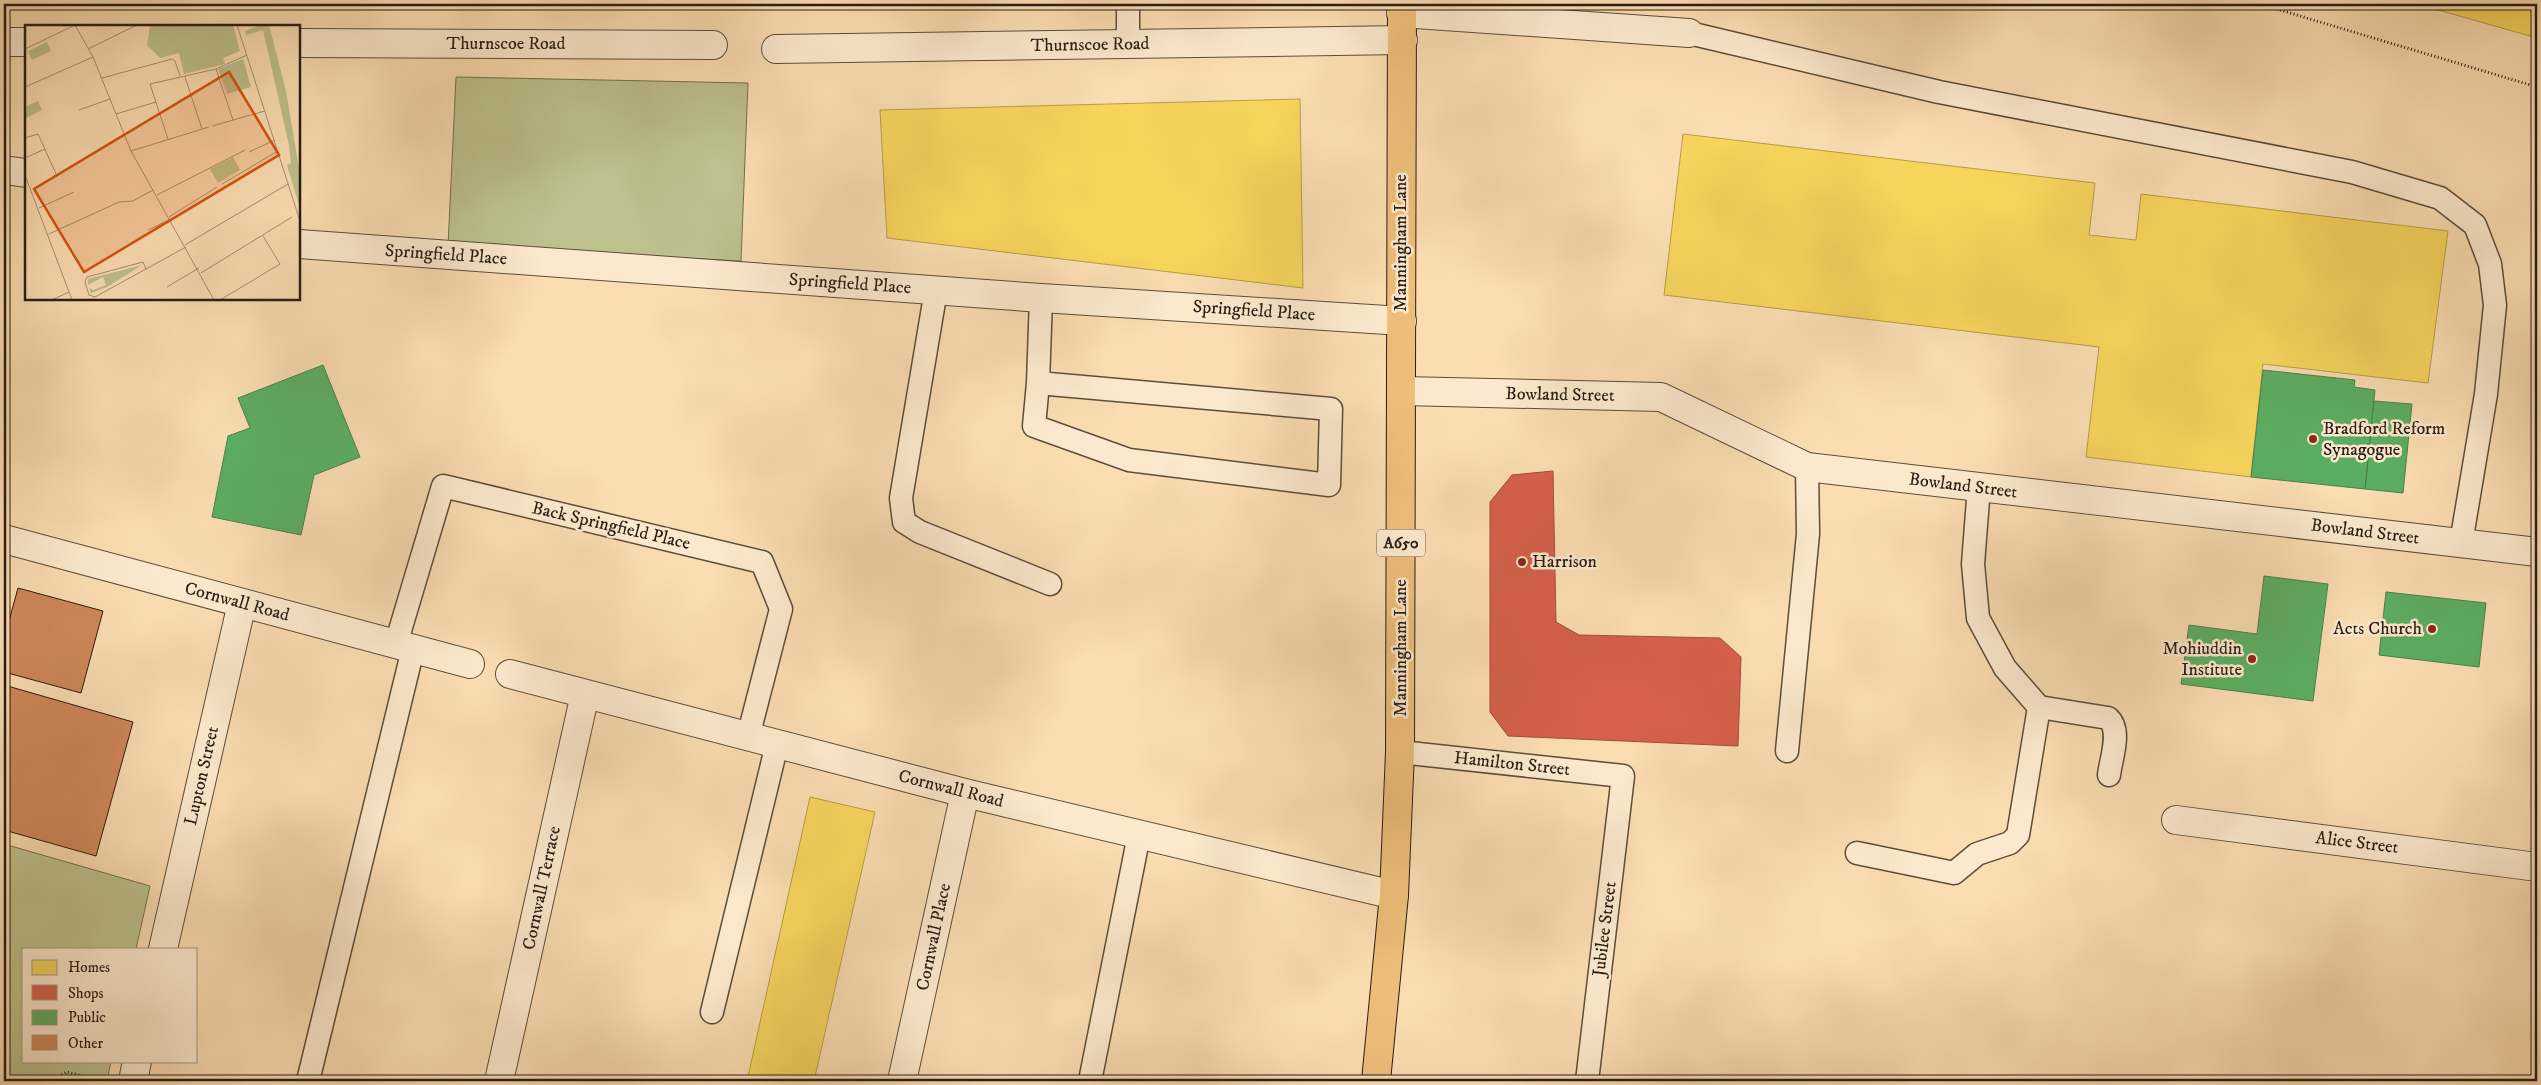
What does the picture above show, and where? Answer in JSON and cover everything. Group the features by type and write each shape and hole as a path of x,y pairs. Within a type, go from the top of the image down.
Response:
{"main road":[{"name":"Manningham Lane","path":"1376,1081 1394,895 1400,752 1402,19"}],"street":[{"name":"Thurnscoe Road","path":"776,48 1128,45 1402,19 1689,33"},
{"path":"4,42 25,42"},
{"name":"Thurnscoe Road","path":"300,43 713,45"},
{"path":"4,170 25,173"},
{"name":"Springfield Place","path":"300,244 1042,298 1402,321"},
{"name":"Bowland Street","path":"1402,391 1661,397 1807,467 2537,552"},
{"name":"Cornwall Road","path":"4,539 470,664"},
{"name":"Lupton Street","path":"163,948 242,603"},
{"name":"Cornwall Road","path":"510,674 965,793 1394,895"},
{"name":"Cornwall Terrace","path":"499,1081 585,694"},
{"name":"Cornwall Place","path":"902,1081 965,793"},
{"name":"Alice Street","path":"2176,820 2537,867"},
{"path":"133,1081 138,1062"}],"lane":[{"path":"1128,4 1128,45"},
{"path":"1689,33 1939,92 2352,172 2440,198 2475,225 2490,264 2494,305 2486,394 2461,543"},
{"path":"936,290 901,498 904,522 920,532 1050,584"},
{"path":"1038,383 1331,409 1329,485 1129,460 1034,426 1042,298"},
{"path":"1787,751 1808,534 1807,467"},
{"name":"Back Springfield Place","path":"404,646 443,486 762,562 781,609 748,736"},
{"path":"1979,488 1972,564 1978,618 2005,668 2039,707 2111,720 2116,729 2109,775"},
{"path":"308,1081 404,646"},
{"path":"1857,853 1954,873 1977,854 2015,840 2018,835 2039,707"},
{"path":"712,1012 777,744"},
{"name":"Hamilton Street","path":"1400,752 1624,776"},
{"name":"Jubilee Street","path":"1587,1081 1624,776"},
{"path":"1090,1081 1139,834"}],"path":[{"path":"2260,4 2537,87"},
{"path":"50,1081 67,1072 103,1081"}],"green space":[{"path":"456,77 748,83 741,261 448,246"},
{"path":"4,844 150,886 136,948 22,948 22,1062 111,1062 107,1081 4,1081"}],"building: Homes":[{"path":"2417,4 2537,4 2537,38"},
{"path":"1300,99 1303,288 887,238 880,110"},
{"path":"1683,134 2095,183 2089,235 2136,240 2141,194 2448,231 2428,383 2263,364 2251,477 2086,457 2099,347 1664,295"},
{"path":"810,797 875,812 814,1081 747,1081"}],"building: Shops":[{"name":"Harrison","path":"1553,471 1556,622 1579,635 1720,638 1741,657 1738,746 1508,736 1490,712 1490,502 1512,475"}],"building: Public":[{"path":"323,365 360,457 314,475 301,535 212,517 228,436 250,428 238,398"},
{"name":"Bradford Reform Synagogue","path":"2263,370 2355,380 2354,387 2375,390 2365,489 2251,477"},
{"path":"2374,401 2412,404 2403,493 2365,489"},
{"name":"Mohiuddin Institute","path":"2264,576 2328,584 2313,701 2181,684 2189,625 2257,634"},
{"name":"Acts Church","path":"2386,592 2486,603 2479,667 2379,655"}],"building: Other":[{"path":"18,588 103,611 81,693 4,672 4,639"},
{"path":"4,685 133,722 96,856 4,830"}],"place":[{"name":"Bradford Reform Synagogue","path":"2313,439"},
{"name":"Harrison","path":"1522,562"},
{"name":"Acts Church","path":"2432,629"},
{"name":"Mohiuddin Institute","path":"2252,659"}]}
